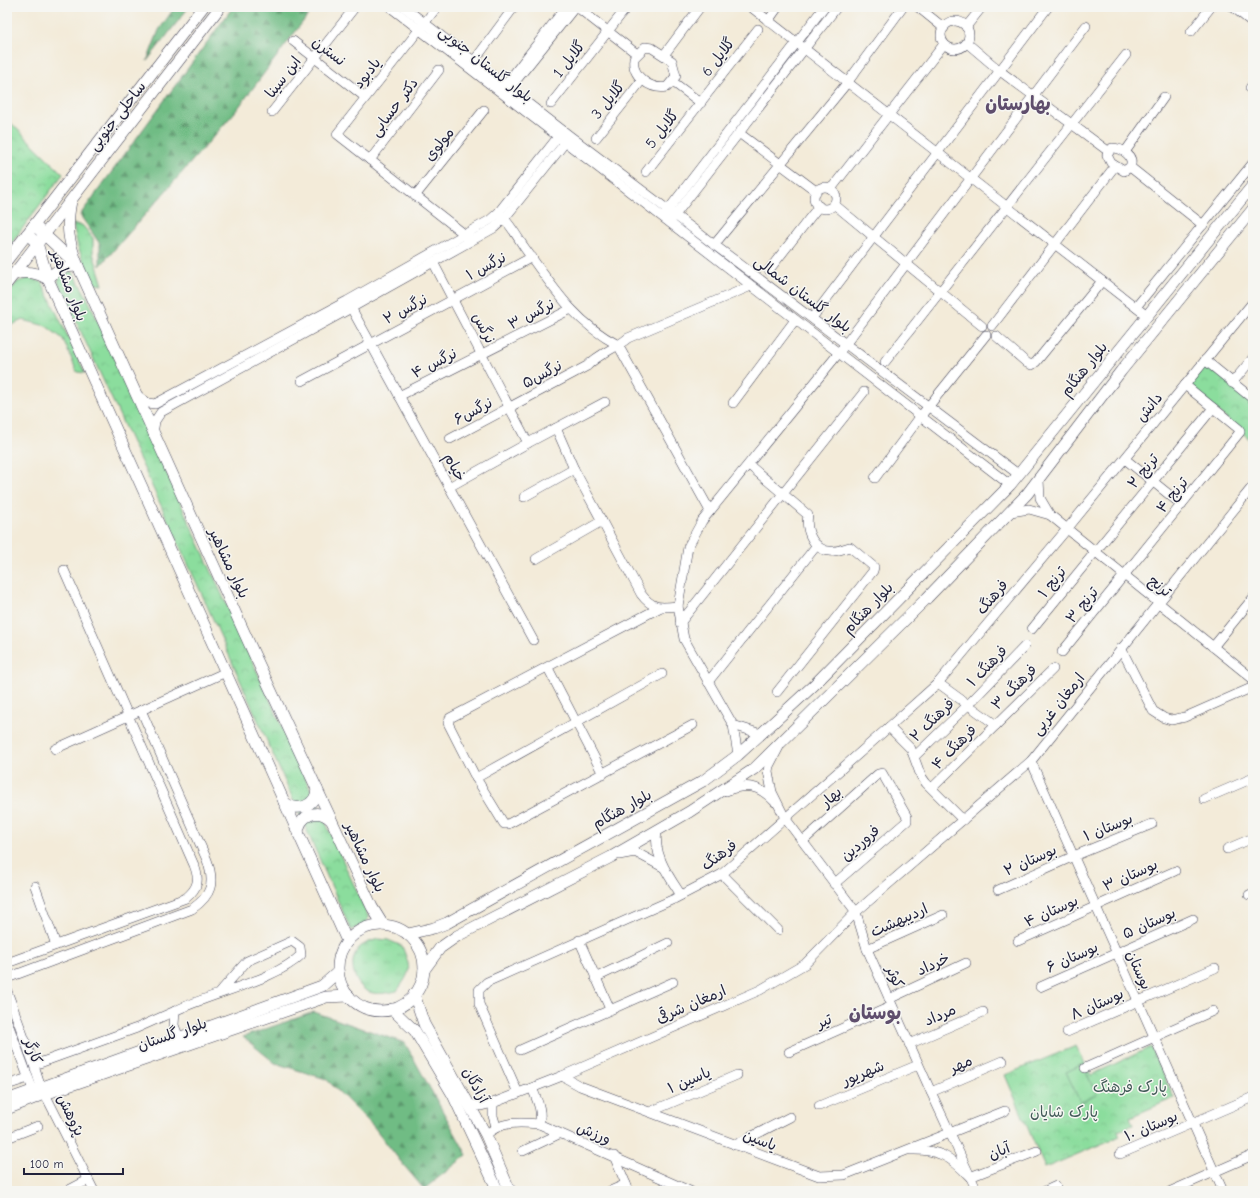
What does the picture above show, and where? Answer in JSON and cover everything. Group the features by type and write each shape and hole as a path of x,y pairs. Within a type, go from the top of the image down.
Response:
{"main road":[{"name":"ساحلی جنوبی","path":"7,260 202,7"},
{"name":"ساحلی جنوبی","path":"7,283 220,7"},
{"name":"بلوار هنگام","path":"408,934 434,928 447,923 703,781 738,755 814,685 1010,485 1253,185"},
{"path":"14,274 26,271 38,273 48,279 56,270 66,266 78,266 69,244 67,222 72,199"},
{"name":"بلوار هنگام","path":"424,970 440,948 448,941 611,856 714,796 754,769 889,636 1011,512 1039,480 1121,371 1253,209"},
{"name":"بلوار مشاهیر","path":"34,224 78,266 153,435 331,820 372,907 383,925"},
{"path":"1216,231 1228,239"},
{"name":"بلوار مشاهیر","path":"27,234 37,243 48,279 347,941"},
{"path":"876,622 889,636"},
{"path":"284,802 294,807 305,806 314,799 317,788"},
{"path":"298,833 301,822 310,814 321,813 331,820"},
{"path":"519,883 528,899"},
{"path":"383,925 396,927 408,934 420,950 424,970 421,983 414,994 404,1003 392,1009 372,1010 359,1005 349,996 341,985 338,972 340,952 347,941 363,928 383,925"},
{"name":"بلوار گلستان","path":"7,1109 40,1090 322,986 338,972"},
{"name":"آزادگان","path":"414,994 424,1024 486,1135 510,1191"},
{"name":"بلوار گلستان","path":"7,1100 326,997 349,996"},
{"name":"آزادگان","path":"392,1009 415,1031 453,1095 498,1191"}],"street":[{"name":"ابن سینا","path":"272,112 355,7"},
{"name":"بلوار گلستان جنوبی","path":"390,7 422,26 474,61 505,91"},
{"name":"بلوار گلستان جنوبی","path":"404,7 422,26 564,137"},
{"name":"یادبود","path":"370,160 337,134 437,7"},
{"path":"474,61 514,7"},
{"path":"505,91 566,7"},
{"path":"505,91 576,7 637,54"},
{"name":"گلایل 1","path":"552,104 627,7"},
{"path":"664,55 700,7"},
{"path":"751,7 969,179 1147,316"},
{"path":"768,20 778,7"},
{"path":"672,212 824,7"},
{"path":"665,220 739,134 837,7"},
{"path":"714,245 847,83 903,7"},
{"path":"918,7 944,28"},
{"path":"966,27 982,7"},
{"path":"812,318 1048,7"},
{"path":"1191,32 1211,7"},
{"path":"1233,7 1253,24"},
{"path":"950,22 959,22 966,27 970,35 967,43 960,48 952,49 944,44 942,36 944,28 950,22"},
{"path":"738,755 733,725 684,639 678,606 688,546 710,511 838,354 844,343 1086,26"},
{"name":"گلایل 6","path":"700,103 758,29"},
{"name":"نسترن","path":"293,41 365,97"},
{"path":"967,43 1000,71 1108,151"},
{"path":"831,189 944,44"},
{"path":"645,47 652,48 664,55 672,61 675,67 676,76 668,87 659,88 642,80 635,70 633,62 637,54 645,47"},
{"path":"885,362 1126,55"},
{"name":"دکتر حسابی","path":"370,160 439,70"},
{"name":"گلایل 3","path":"596,138 642,80"},
{"path":"673,82 700,103"},
{"path":"1125,152 1164,97"},
{"name":"گلایل 5","path":"646,172 700,103"},
{"name":"مولوی","path":"415,196 484,110"},
{"path":"739,134 816,191"},
{"path":"135,394 148,403 155,404 433,262 501,216 564,137"},
{"name":"بلوار گلستان شمالی","path":"564,137 672,212 1018,474"},
{"name":"بلوار گلستان شمالی","path":"564,137 665,220 1010,485"},
{"path":"1116,148 1125,152 1131,160 1130,167 1124,171 1115,166 1108,159 1108,151 1116,148"},
{"path":"370,160 468,238"},
{"path":"1136,307 1253,163"},
{"path":"992,326 1115,166"},
{"path":"1130,167 1203,226"},
{"path":"824,187 831,189 837,196 835,205 828,209 819,206 814,198 816,191 824,187"},
{"path":"835,205 941,290 982,326 981,330 986,336 992,338 996,336"},
{"path":"769,270 819,206"},
{"path":"501,216 551,285 582,322 600,336 618,345 710,511"},
{"path":"153,435 155,421 161,412 468,238"},
{"name":"نرگس ۱","path":"452,299 532,257"},
{"name":"نرگس","path":"433,262 528,443"},
{"path":"740,278 746,269"},
{"path":"996,336 1027,363 1032,365 1102,281"},
{"name":"نرگس۵","path":"510,407 587,366 599,355 628,338 751,286"},
{"name":"نرگس ۲","path":"302,381 452,299"},
{"name":"دانش","path":"1067,529 1253,302"},
{"name":"خیام","path":"349,305 533,640"},
{"name":"نرگس ۳","path":"482,354 571,309"},
{"path":"733,403 795,320"},
{"path":"982,326 986,324 992,326 997,331 996,336"},
{"path":"874,478 928,406 986,336"},
{"name":"نرگس ۴","path":"399,396 482,354"},
{"path":"1232,383 1253,358"},
{"path":"1205,360 1253,399"},
{"path":"1185,385 1214,408"},
{"path":"680,622 864,392"},
{"path":"450,487 605,402"},
{"name":"نرگس۶","path":"450,439 510,407"},
{"name":"ترنج ۴","path":"1124,575 1240,432 1214,408"},
{"name":"ترنج ۲","path":"1095,552 1214,408"},
{"path":"556,428 574,469 641,594 650,605 661,608"},
{"path":"1125,458 1182,505"},
{"path":"992,472 1000,466 999,460"},
{"path":"749,465 808,515 806,524 808,534 817,545 826,550 834,551 850,547 872,564 873,571 777,692"},
{"path":"524,497 574,469"},
{"path":"1039,480 1040,498 1050,515"},
{"name":"ارمغان غربی","path":"856,912 1031,760 1253,486"},
{"path":"1011,512 1029,509 1050,515"},
{"name":"ترنج","path":"1050,515 1250,676"},
{"path":"536,559 602,521"},
{"name":"فرهنگ","path":"518,1093 479,1004 479,990 488,982 579,940 681,896 722,874 938,682 1067,529"},
{"path":"708,682 817,545"},
{"name":"ترنج ۱","path":"1032,629 1095,552"},
{"path":"7,963 186,898 193,892 198,884 198,876 194,865 64,570"},
{"name":"ترنج ۳","path":"1062,652 1124,575"},
{"path":"1213,647 1253,598"},
{"path":"678,606 661,608 448,720 448,723 476,778 504,824 508,824 694,725"},
{"name":"فرهنگ ۱","path":"969,704 1025,646"},
{"path":"1121,648 1153,711 1164,718 1171,720 1185,717 1252,691 1250,676"},
{"path":"548,668 603,774"},
{"name":"فرهنگ ۳","path":"996,725 1053,669"},
{"path":"55,749 226,672"},
{"path":"476,778 662,674"},
{"path":"938,682 996,725"},
{"name":"فرهنگ ۲","path":"915,756 969,704"},
{"path":"7,978 192,909 204,901 211,888 212,874 207,860 141,710"},
{"path":"733,725 761,734"},
{"name":"فرهنگ ۴","path":"932,788 996,725"},
{"path":"888,727 911,749 915,756 921,776 963,820"},
{"name":"کوثر","path":"781,744 769,766 769,783 785,818 856,912 867,950 918,1065 977,1191"},
{"name":"بوستان","path":"1031,760 1223,1191"},
{"name":"بهار","path":"803,841 878,774 882,773 907,817 907,821 904,823"},
{"path":"1204,799 1253,778"},
{"name":"کوثر","path":"714,796 746,785 765,793 780,808"},
{"name":"فروردین","path":"834,884 904,823"},
{"name":"بوستان ۱","path":"1074,856 1152,824"},
{"path":"656,830 655,841 663,867 681,896"},
{"path":"1227,849 1253,838"},
{"path":"611,856 635,852 663,867"},
{"name":"بوستان ۲","path":"998,890 1074,856"},
{"name":"بوستان ۳","path":"1095,906 1175,871"},
{"path":"722,874 778,930"},
{"path":"35,886 56,945"},
{"name":"بوستان ۴","path":"1018,941 1095,906"},
{"name":"ارمغان شرقی","path":"469,1104 481,1106 493,1103 532,1088 760,990 805,964 856,912"},
{"name":"اردیبهشت","path":"867,950 943,915"},
{"name":"بوستان ۵","path":"1116,953 1193,919"},
{"path":"579,940 610,1009"},
{"path":"34,1065 137,1028 175,1012 193,1002 219,993 292,964 301,955 300,947 292,941 278,945 247,961 219,993"},
{"path":"595,978 668,943"},
{"name":"بوستان ۶","path":"1040,987 1116,953"},
{"name":"خرداد","path":"891,1002 966,963"},
{"name":"بوستان ۸","path":"1067,1032 1215,968"},
{"path":"520,1050 673,982"},
{"path":"7,991 34,1065 40,1090"},
{"name":"تیر","path":"789,1052 891,1002"},
{"path":"1085,1068 1213,1011"},
{"path":"175,1012 174,1025 179,1038"},
{"name":"مرداد","path":"909,1044 983,1012"},
{"name":"کارگر","path":"7,1021 28,1078 40,1090"},
{"name":"مهر","path":"931,1092 1002,1061"},
{"name":"شهریور","path":"819,1106 918,1065"},
{"name":"یاسین ۱","path":"652,1111 737,1075"},
{"name":"یاسین","path":"562,1076 580,1086 652,1111 735,1145 819,1176 834,1177 844,1175 1005,1111"},
{"path":"7,1085 28,1078"},
{"path":"532,1088 540,1105 541,1119 539,1124"},
{"name":"پژوهش","path":"40,1090 94,1191"},
{"name":"بوستان ۱۰","path":"1120,1154 1253,1097"},
{"path":"486,1135 496,1126 493,1116 493,1103"},
{"path":"735,1145 790,1117"},
{"name":"ورزش","path":"496,1126 526,1123 539,1124 690,1191"},
{"path":"7,1138 38,1126"},
{"path":"523,1151 559,1134"},
{"path":"905,1150 922,1150 940,1153 958,1164 970,1177"},
{"name":"آبان","path":"970,1177 1037,1152"},
{"path":"1171,1191 1253,1155"},
{"path":"610,1191 628,1188 614,1156"},
{"path":"67,1191 88,1180"},
{"path":"1045,1191 1056,1186"}],"green space":[{"path":"175,7 189,7 147,61 159,30"},
{"path":"233,7 314,7 235,112 100,266 100,244 80,215"},
{"path":"7,119 63,174 7,249"},
{"path":"73,224 82,225 93,238 93,253 103,285 93,284 78,247"},
{"path":"72,271 87,297 368,916 367,923 351,930 204,599 58,282 60,276"},
{"path":"29,278 42,282 85,373 77,372 63,339 46,326 23,320 7,327 7,297 17,282"},
{"path":"1203,363 1253,398 1253,442 1187,385"},
{"path":"378,939 388,940 402,946 405,954 408,965 408,974 397,991 379,994 369,992 358,983 355,977 353,970 354,956 365,944"},
{"path":"314,1012 405,1043 467,1155 424,1189 374,1127 326,1079 275,1063 243,1037"},
{"name":"پارک شایان","path":"1076,1046 1091,1075 1151,1047 1174,1098 1130,1117 1133,1125 1118,1131 1120,1136 1045,1168 1005,1075"},
{"path":"1083,1064 1096,1095 1080,1102 1066,1072"}],"district":[{"name":"بهارستان","path":"1018,104"},
{"name":"بوستان","path":"875,1013"}],"park label":[{"name":"پارک فرهنگ","path":"1130,1087"}]}
